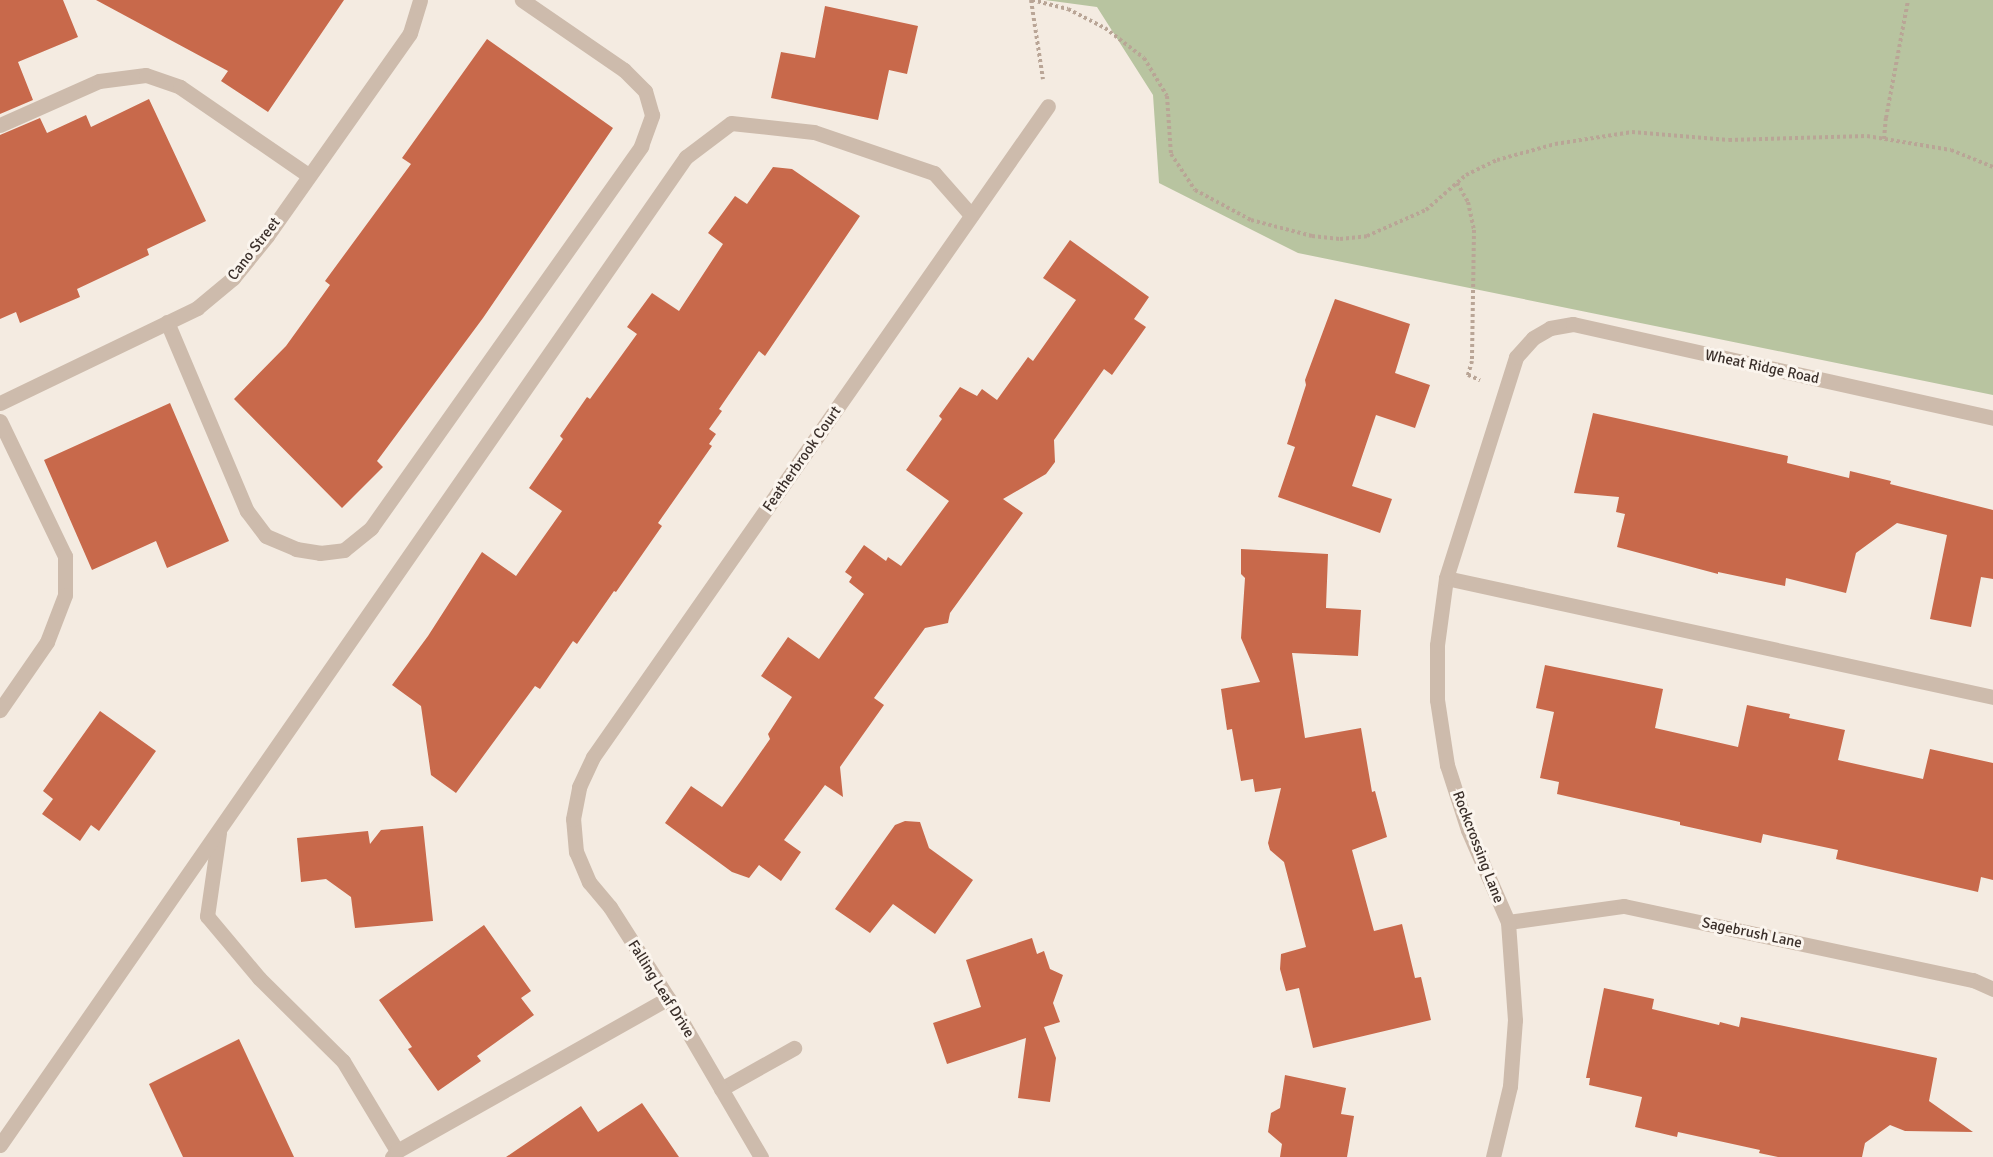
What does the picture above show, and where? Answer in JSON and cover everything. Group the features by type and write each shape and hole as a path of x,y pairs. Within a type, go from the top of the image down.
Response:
{"street":[{"name":"Cano Street","path":"0,403 197,308 233,278 267,236 410,33 420,0"},
{"path":"167,322 246,511 266,536 296,549 320,554 344,550 371,528 641,146 651,114 645,90 624,70 522,0"},
{"path":"0,124 99,81 146,75 180,87 308,175"},
{"name":"Featherbrook Court","path":"573,819 579,787 593,757 1048,106"},
{"path":"0,1145 686,158 731,123 814,132 934,172 971,215"},
{"name":"Wheat Ridge Road","path":"1533,338 1550,328 1573,324 1993,418"},
{"name":"Rockcrossing Lane","path":"1494,1157 1510,1086 1515,1020 1508,922 1468,830 1447,765 1437,700 1437,645 1446,578 1516,357 1533,338"},
{"path":"0,421 65,556 65,595 47,642 0,710"},
{"path":"1446,578 1993,698"},
{"name":"Falling Leaf Drive","path":"573,819 576,852 590,882 610,908 668,998 761,1157"},
{"path":"219,830 207,916 259,978 343,1061 395,1154 668,998"},
{"name":"Sagebrush Lane","path":"1508,922 1624,906 1973,980 1993,989"},
{"path":"721,1089 795,1048"}],"path":[{"path":"1048,106 1031,0 1068,9 1106,28 1144,58 1167,96 1171,154 1195,190 1251,220 1312,236 1340,239 1367,236 1426,210 1466,175 1497,160 1555,144 1632,132 1729,140 1867,136 1951,150 1993,167"},
{"path":"1884,139 1908,0"},
{"path":"1457,183 1468,202 1474,231 1472,361 1468,375 1505,390"}],"green space":[{"path":"1045,0 1993,0 1993,395 1298,253 1159,183 1153,95 1097,7"}],"building":[{"path":"0,0 63,0 78,37 18,62 33,100 0,114"},
{"path":"96,0 344,0 268,112 221,81 228,71"},
{"path":"825,6 918,26 907,74 889,70 878,120 771,98 781,52 815,58"},
{"path":"487,39 613,128 483,318 377,461 383,467 342,508 234,399 286,346 330,285 325,281 411,164 402,158"},
{"path":"149,99 206,221 147,249 149,255 77,289 80,297 20,323 16,312 0,319 0,135 40,118 47,133 86,115 91,127"},
{"path":"773,167 792,169 860,216 765,356 759,351 719,409 722,411 709,429 716,434 709,444 712,446 658,523 662,526 616,592 614,591 577,644 573,641 540,689 535,686 456,793 431,775 421,706 392,685 428,636 482,552 516,576 562,511 529,488 563,439 560,436 587,397 590,399 637,334 627,327 652,293 679,311 723,244 708,233 735,196 747,204"},
{"path":"1070,240 1149,297 1134,319 1146,327 1112,375 1104,369 1054,440 1055,462 1046,474 1003,499 1023,513 950,613 948,623 925,628 874,698 884,705 840,767 843,797 825,785 784,840 801,852 781,881 759,865 749,878 732,872 665,823 691,786 722,807 740,782 770,739 768,734 792,697 761,676 788,637 819,659 864,594 849,582 852,577 845,572 864,545 886,561 888,557 901,566 949,501 906,470 942,419 939,416 960,387 977,396 982,389 997,400 1028,357 1033,361 1076,300 1043,278"},
{"path":"1335,299 1410,324 1395,373 1430,385 1415,428 1376,415 1352,486 1392,499 1380,533 1278,497 1295,447 1287,444 1306,385 1305,380"},
{"path":"170,403 229,541 167,568 156,541 92,570 44,460"},
{"path":"1593,413 1788,456 1787,463 1849,478 1850,471 1891,481 1890,484 1993,510 1993,579 1981,577 1971,627 1930,619 1947,535 1897,523 1856,553 1846,593 1786,578 1785,586 1718,572 1718,574 1617,547 1625,514 1616,512 1619,497 1574,493"},
{"path":"1241,549 1328,554 1326,608 1361,610 1358,656 1292,653 1305,738 1361,728 1372,792 1375,791 1387,837 1352,850 1374,931 1402,924 1415,978 1421,977 1431,1020 1313,1048 1299,988 1286,991 1280,969 1281,954 1306,947 1284,862 1270,850 1268,843 1281,788 1255,792 1253,779 1241,781 1232,729 1227,730 1221,689 1260,682 1241,638 1245,578 1241,574"},
{"path":"1545,665 1663,689 1655,728 1738,747 1747,705 1790,714 1789,718 1845,730 1838,760 1923,779 1930,749 1993,763 1993,880 1981,877 1978,892 1836,859 1838,850 1763,834 1761,843 1557,794 1559,782 1540,778 1554,712 1536,708"},
{"path":"100,711 156,751 99,831 91,825 80,841 42,814 53,799 43,791"},
{"path":"905,821 920,822 929,848 973,880 935,934 893,904 870,933 835,909 895,825"},
{"path":"423,826 433,921 355,928 351,897 326,879 301,882 297,838 368,831 370,844 381,830"},
{"path":"484,925 531,991 521,998 534,1015 477,1056 481,1061 438,1091 408,1049 412,1047 379,1000"},
{"path":"1032,938 1037,954 1044,951 1050,969 1063,975 1053,1003 1060,1022 1044,1027 1056,1058 1050,1102 1018,1098 1026,1038 947,1064 933,1023 981,1007 966,960"},
{"path":"1604,988 1654,999 1652,1009 1719,1025 1720,1022 1739,1027 1741,1017 1937,1058 1929,1101 1973,1132 1905,1131 1890,1125 1865,1143 1862,1157 1778,1157 1759,1153 1760,1150 1678,1132 1677,1137 1635,1127 1642,1097 1589,1085 1590,1078 1586,1078"},
{"path":"239,1039 294,1157 183,1157 149,1084"},
{"path":"1285,1075 1346,1088 1341,1114 1354,1116 1347,1157 1280,1157 1282,1144 1268,1132 1271,1113 1280,1108"},
{"path":"642,1103 679,1157 506,1157 581,1106 598,1132"}]}
